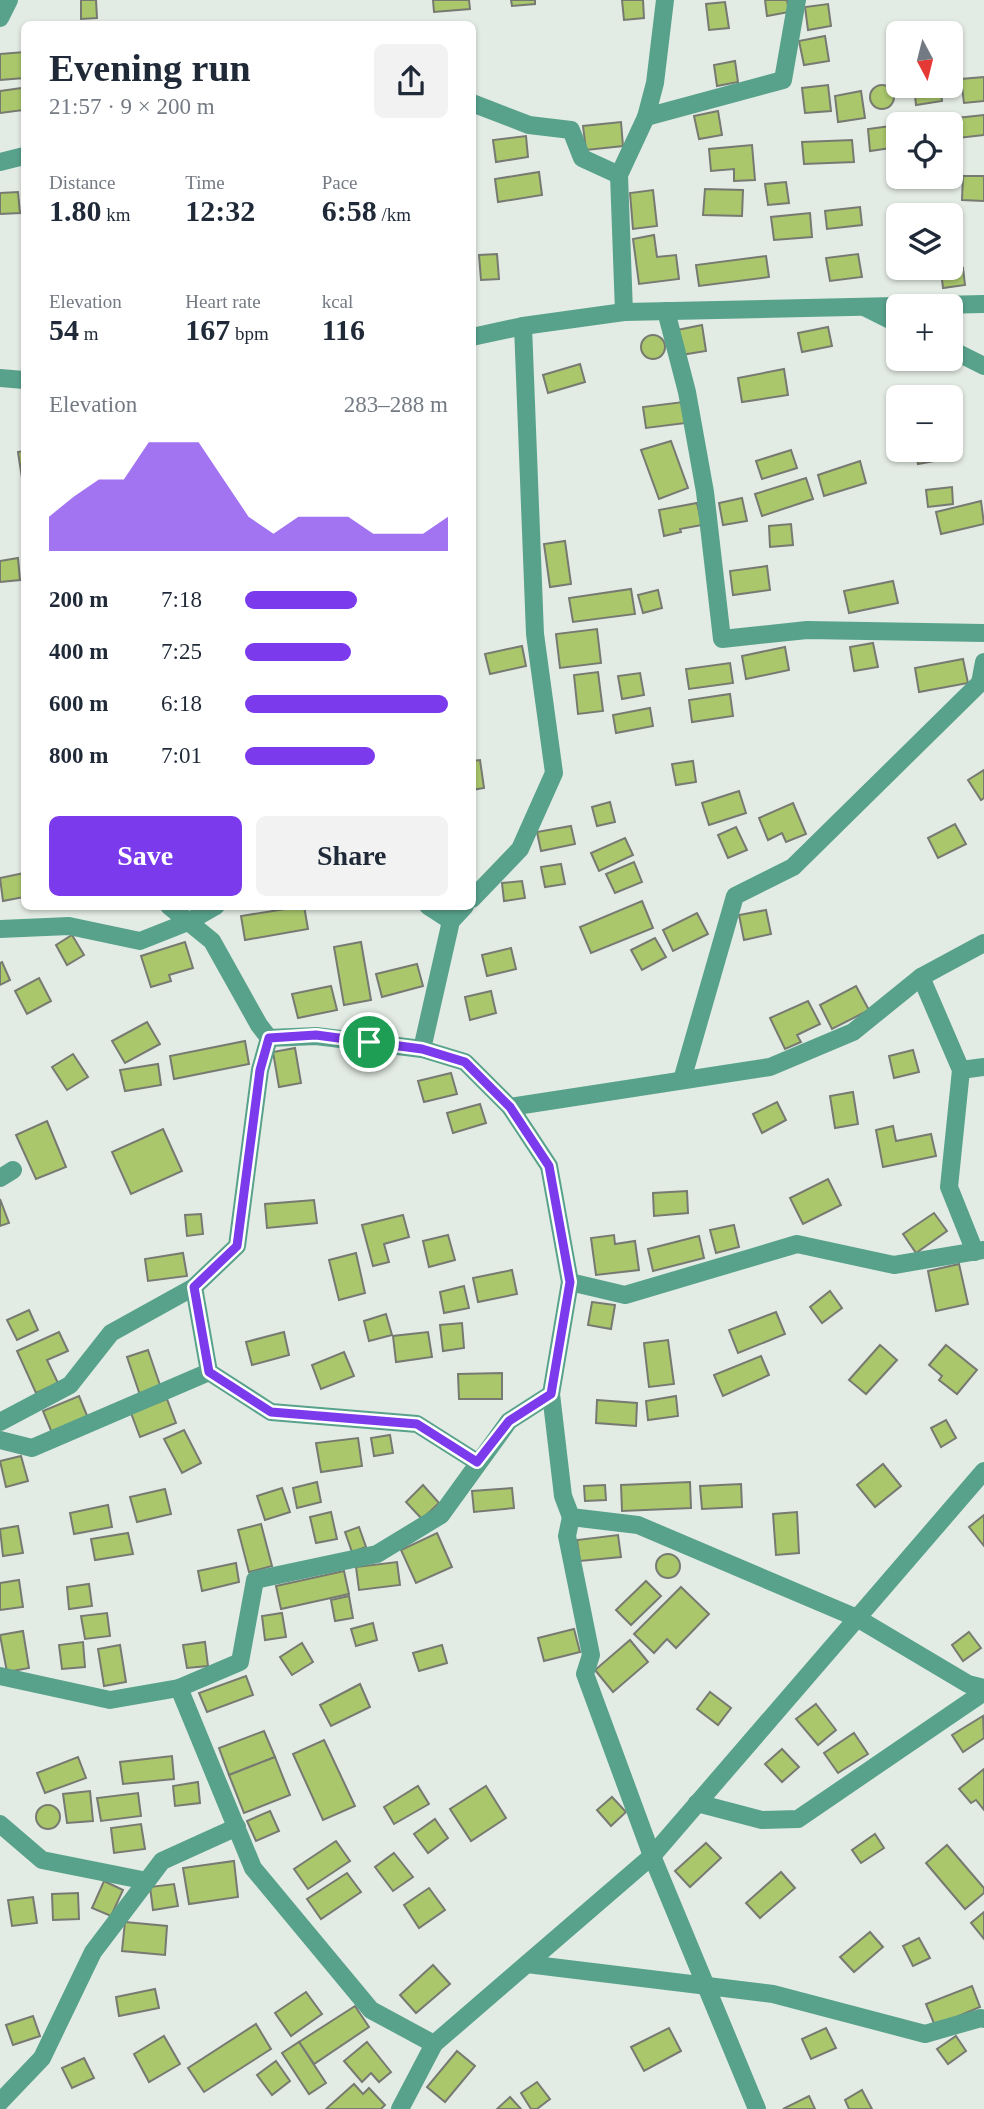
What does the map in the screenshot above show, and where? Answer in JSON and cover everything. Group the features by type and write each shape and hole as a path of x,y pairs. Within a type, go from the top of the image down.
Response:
{"street":[{"path":"0,18 9,0"},
{"path":"624,312 619,175 646,117 655,83 665,0"},
{"path":"646,117 783,80 797,0"},
{"path":"476,105 529,125 571,130 582,158 619,175"},
{"path":"0,162 21,157"},
{"path":"476,336 523,326 624,312 984,304"},
{"path":"863,307 886,318"},
{"path":"666,311 687,392 703,479 722,639 807,630 984,633"},
{"path":"476,895 520,849 554,773 535,634 523,326"},
{"path":"963,356 984,366"},
{"path":"0,378 21,380"},
{"path":"682,1080 736,896 793,867 979,684 984,662"},
{"path":"174,910 212,941 269,1038"},
{"path":"0,929 69,926 140,941 188,922 209,910"},
{"path":"434,910 451,921"},
{"path":"422,1049 451,921 461,910"},
{"path":"510,1107 769,1067 853,1032 921,977 984,943"},
{"path":"570,1282 625,1295 797,1244 894,1265 979,1251 949,1187 961,1070 921,977"},
{"path":"269,1038 316,1035 422,1049 465,1062 510,1107 549,1166 570,1282 551,1394 563,1496 571,1517 566,1536 591,1654 585,1674 652,1856 757,2109"},
{"path":"0,1422 70,1385 111,1333 194,1287 237,1246 260,1070 269,1038"},
{"path":"961,1070 984,1066"},
{"path":"194,1287 209,1372 271,1412 417,1424 477,1462"},
{"path":"0,1440 32,1448 209,1372"},
{"path":"0,1676 110,1700 179,1688 240,1662 254,1580 377,1555 441,1515 509,1421 551,1394"},
{"path":"400,2109 434,2044 652,1856 984,1471"},
{"path":"571,1517 638,1525 857,1618 968,1684 984,1690"},
{"path":"179,1688 253,1868 371,2010 434,2044"},
{"path":"697,1803 762,1820 798,1819 984,1690"},
{"path":"0,1824 42,1860 146,1881"},
{"path":"0,2102 42,2058 93,1952 162,1861 237,1827"},
{"path":"527,1964 773,1994 925,2034 984,2019"}],"building":[{"path":"81,0 96,0 97,18 81,19"},
{"path":"433,0 469,0 470,9 434,12"},
{"path":"511,0 535,0 535,4 512,6"},
{"path":"622,0 643,0 644,18 624,20"},
{"path":"765,0 787,0 789,12 767,16"},
{"path":"725,2 729,28 709,30 706,4"},
{"path":"828,4 831,26 808,30 805,7"},
{"path":"825,36 829,61 804,65 799,41"},
{"path":"21,52 21,78 0,80 0,54"},
{"path":"735,61 738,82 717,86 714,65"},
{"path":"984,77 984,101 964,103 963,79"},
{"path":"828,85 831,111 805,113 802,88"},
{"path":"886,86 886,98 894,98 890,105 882,109 874,105 870,97 874,89"},
{"path":"21,88 21,110 0,113 0,91"},
{"path":"861,91 865,118 838,122 835,96"},
{"path":"915,98 942,98 942,101 916,105"},
{"path":"718,111 722,135 699,139 694,116"},
{"path":"984,115 984,135 963,137 963,117"},
{"path":"621,122 623,146 586,150 583,126"},
{"path":"886,127 886,149 870,151 868,129"},
{"path":"526,136 528,157 496,162 493,140"},
{"path":"852,140 854,162 804,164 802,142"},
{"path":"752,145 755,180 734,181 734,169 711,171 709,149"},
{"path":"539,172 542,195 498,202 495,179"},
{"path":"963,176 984,176 984,201 962,200"},
{"path":"786,182 789,203 768,205 765,184"},
{"path":"705,189 743,190 742,216 703,215"},
{"path":"653,190 657,226 633,229 630,193"},
{"path":"18,192 20,213 0,214 0,193"},
{"path":"860,207 862,225 827,229 825,211"},
{"path":"810,213 812,237 774,240 771,217"},
{"path":"654,235 657,257 676,255 679,279 639,284 633,239"},
{"path":"497,254 499,279 481,280 479,255"},
{"path":"858,254 862,277 830,281 826,258"},
{"path":"766,256 769,277 699,286 696,265"},
{"path":"963,268 965,285 943,288 942,280 963,280"},
{"path":"702,325 706,351 681,355 677,330"},
{"path":"828,327 832,346 802,352 798,333"},
{"path":"653,335 661,339 665,347 661,355 653,359 645,355 641,347 645,339"},
{"path":"580,364 585,382 548,393 543,375"},
{"path":"784,369 788,395 742,402 738,378"},
{"path":"683,402 686,423 646,428 643,407"},
{"path":"671,441 688,488 659,499 641,450"},
{"path":"791,450 797,468 762,479 756,461"},
{"path":"860,461 866,483 824,496 818,475"},
{"path":"806,478 813,499 762,516 755,494"},
{"path":"952,487 953,504 928,507 926,490"},
{"path":"742,498 747,521 723,525 719,503"},
{"path":"981,501 984,524 941,534 936,512"},
{"path":"697,503 702,525 680,529 681,532 664,536 659,510"},
{"path":"791,524 793,545 770,547 769,526"},
{"path":"565,541 571,584 550,587 544,544"},
{"path":"18,558 20,580 0,582 0,561"},
{"path":"767,566 770,590 733,595 730,571"},
{"path":"893,581 898,603 849,613 844,591"},
{"path":"631,589 635,614 573,622 569,598"},
{"path":"658,590 662,608 643,613 638,595"},
{"path":"597,629 601,663 560,668 556,634"},
{"path":"873,643 878,667 854,671 850,647"},
{"path":"522,646 526,666 490,674 485,654"},
{"path":"785,647 789,670 746,679 742,656"},
{"path":"963,659 968,683 919,692 915,668"},
{"path":"730,663 733,683 689,689 686,669"},
{"path":"598,672 603,711 578,714 574,675"},
{"path":"640,673 644,695 622,699 618,676"},
{"path":"730,694 733,716 692,722 689,700"},
{"path":"650,708 653,726 616,733 613,715"},
{"path":"476,760 480,760 484,788 476,789"},
{"path":"693,761 696,782 676,785 672,764"},
{"path":"984,770 984,798 981,800 968,780"},
{"path":"739,791 746,813 709,825 702,803"},
{"path":"610,802 615,822 597,826 592,807"},
{"path":"793,803 806,834 786,842 782,833 768,840 759,818"},
{"path":"955,824 966,844 938,858 928,838"},
{"path":"571,826 575,844 541,851 537,832"},
{"path":"736,827 747,850 728,858 718,835"},
{"path":"625,838 633,855 599,871 591,853"},
{"path":"634,862 642,882 615,893 606,874"},
{"path":"561,864 565,884 545,887 541,867"},
{"path":"21,874 21,898 3,901 0,878"},
{"path":"522,881 525,898 504,901 502,883"},
{"path":"642,901 653,928 591,953 580,927"},
{"path":"279,910 305,910 308,929 245,940 241,916"},
{"path":"766,910 771,934 744,940 739,915"},
{"path":"697,913 708,934 673,951 663,930"},
{"path":"72,935 84,955 67,965 56,945"},
{"path":"655,938 666,957 642,970 631,950"},
{"path":"185,942 193,968 169,975 171,981 151,987 141,956"},
{"path":"361,942 371,1000 344,1005 334,947"},
{"path":"511,948 516,969 487,976 482,955"},
{"path":"2,962 10,980 0,985 0,963"},
{"path":"417,964 423,986 382,997 376,974"},
{"path":"39,978 51,1001 27,1014 15,991"},
{"path":"331,986 337,1010 298,1018 292,994"},
{"path":"856,986 869,1010 832,1029 820,1005"},
{"path":"491,991 496,1013 470,1020 465,997"},
{"path":"808,1001 820,1024 797,1035 801,1042 785,1049 770,1018"},
{"path":"147,1022 160,1044 125,1063 112,1041"},
{"path":"245,1041 249,1064 174,1079 170,1056"},
{"path":"295,1048 301,1083 279,1087 273,1052"},
{"path":"913,1050 919,1072 894,1078 889,1056"},
{"path":"73,1054 88,1077 67,1090 52,1067"},
{"path":"158,1064 161,1085 125,1091 120,1070"},
{"path":"451,1073 457,1094 424,1102 418,1081"},
{"path":"853,1092 858,1124 835,1128 830,1096"},
{"path":"777,1102 786,1120 762,1133 753,1114"},
{"path":"480,1104 486,1123 453,1133 447,1113"},
{"path":"47,1121 66,1167 36,1179 16,1135"},
{"path":"893,1126 896,1141 931,1134 936,1156 883,1167 876,1130"},
{"path":"163,1129 182,1171 131,1194 112,1152"},
{"path":"828,1179 841,1205 803,1224 790,1198"},
{"path":"687,1191 688,1213 654,1216 653,1193"},
{"path":"0,1199 9,1223 0,1226"},
{"path":"314,1200 317,1223 267,1228 265,1204"},
{"path":"934,1213 947,1231 916,1253 903,1234"},
{"path":"201,1214 203,1234 187,1236 185,1215"},
{"path":"403,1215 409,1237 384,1244 389,1262 373,1266 362,1225"},
{"path":"734,1225 739,1247 716,1253 710,1230"},
{"path":"448,1235 455,1260 429,1267 423,1241"},
{"path":"614,1235 615,1244 635,1241 639,1270 596,1275 591,1238"},
{"path":"699,1236 704,1258 653,1271 648,1249"},
{"path":"183,1253 187,1276 148,1281 145,1259"},
{"path":"356,1253 365,1293 339,1300 329,1260"},
{"path":"959,1264 968,1304 936,1311 928,1271"},
{"path":"512,1270 517,1294 478,1302 473,1278"},
{"path":"464,1286 469,1308 444,1313 440,1292"},
{"path":"830,1291 842,1308 822,1323 810,1307"},
{"path":"592,1302 615,1305 611,1329 588,1325"},
{"path":"29,1310 38,1330 17,1340 7,1320"},
{"path":"776,1312 785,1334 738,1353 729,1330"},
{"path":"386,1314 392,1335 369,1341 364,1321"},
{"path":"462,1323 464,1348 443,1351 440,1325"},
{"path":"59,1332 68,1351 47,1360 58,1383 36,1393 17,1351"},
{"path":"284,1332 289,1355 252,1365 246,1342"},
{"path":"428,1332 432,1357 396,1362 393,1336"},
{"path":"668,1340 674,1384 649,1387 644,1343"},
{"path":"880,1345 897,1360 866,1394 849,1380"},
{"path":"946,1345 977,1370 957,1394 939,1380 942,1376 929,1365"},
{"path":"148,1350 161,1388 140,1395 127,1357"},
{"path":"344,1352 354,1376 321,1389 312,1365"},
{"path":"761,1356 769,1375 723,1396 714,1375"},
{"path":"502,1373 502,1399 459,1399 458,1374"},
{"path":"79,1396 88,1418 52,1433 43,1411"},
{"path":"676,1396 678,1416 648,1420 646,1401"},
{"path":"167,1399 176,1423 140,1437 131,1413"},
{"path":"597,1400 637,1403 636,1426 596,1423"},
{"path":"946,1420 956,1438 941,1447 931,1428"},
{"path":"184,1430 201,1463 182,1473 164,1439"},
{"path":"390,1435 393,1453 374,1456 371,1438"},
{"path":"358,1438 362,1466 321,1472 316,1443"},
{"path":"21,1456 28,1481 6,1487 0,1461"},
{"path":"883,1464 901,1486 875,1507 857,1485"},
{"path":"317,1482 321,1502 297,1508 293,1488"},
{"path":"690,1482 691,1508 622,1511 621,1485"},
{"path":"741,1484 742,1507 702,1509 700,1486"},
{"path":"423,1485 439,1503 422,1519 406,1502"},
{"path":"605,1485 606,1500 585,1501 584,1486"},
{"path":"282,1488 290,1512 265,1520 257,1496"},
{"path":"512,1488 514,1508 474,1512 472,1491"},
{"path":"165,1489 171,1514 137,1522 130,1497"},
{"path":"108,1505 112,1527 74,1534 70,1513"},
{"path":"331,1512 337,1539 316,1543 310,1517"},
{"path":"797,1512 799,1553 776,1555 773,1514"},
{"path":"984,1515 984,1546 969,1527"},
{"path":"261,1524 272,1566 249,1572 238,1530"},
{"path":"18,1526 23,1553 3,1556 0,1529"},
{"path":"359,1527 366,1547 352,1552 345,1532"},
{"path":"128,1533 133,1554 95,1560 91,1539"},
{"path":"437,1533 452,1567 416,1583 401,1550"},
{"path":"618,1535 621,1557 580,1561 577,1540"},
{"path":"668,1554 676,1558 680,1566 676,1574 668,1578 660,1574 656,1566 660,1558"},
{"path":"397,1562 400,1585 359,1590 356,1567"},
{"path":"236,1563 239,1582 202,1591 198,1571"},
{"path":"344,1571 349,1594 281,1609 276,1586"},
{"path":"19,1580 23,1607 0,1610 0,1583"},
{"path":"646,1581 661,1596 631,1625 616,1610"},
{"path":"89,1584 92,1606 69,1609 67,1587"},
{"path":"681,1587 709,1614 676,1648 667,1639 654,1653 634,1634"},
{"path":"349,1596 353,1618 335,1621 331,1600"},
{"path":"107,1613 110,1636 85,1639 81,1616"},
{"path":"282,1613 286,1637 265,1640 262,1616"},
{"path":"373,1623 377,1640 356,1646 351,1629"},
{"path":"574,1629 580,1652 544,1661 538,1638"},
{"path":"23,1631 29,1668 7,1672 0,1635"},
{"path":"969,1632 981,1648 963,1661 952,1645"},
{"path":"630,1640 648,1662 613,1692 595,1670"},
{"path":"83,1642 85,1667 62,1669 59,1645"},
{"path":"205,1642 208,1666 187,1668 183,1645"},
{"path":"302,1643 313,1662 292,1675 280,1657"},
{"path":"120,1645 126,1682 104,1686 98,1649"},
{"path":"442,1645 447,1663 419,1671 413,1653"},
{"path":"246,1676 253,1695 207,1712 199,1693"},
{"path":"360,1684 370,1707 331,1726 320,1705"},
{"path":"710,1692 731,1708 718,1725 697,1709"},
{"path":"816,1704 836,1730 818,1745 796,1719"},
{"path":"983,1716 984,1738 963,1752 952,1735"},
{"path":"264,1731 275,1757 229,1775 219,1748"},
{"path":"854,1733 868,1754 838,1773 824,1753"},
{"path":"324,1740 355,1806 323,1820 293,1754"},
{"path":"782,1749 799,1767 782,1782 765,1764"},
{"path":"172,1756 174,1779 123,1784 120,1762"},
{"path":"78,1757 86,1778 45,1793 37,1773"},
{"path":"275,1757 290,1795 244,1813 229,1775"},
{"path":"984,1769 984,1810 976,1800 971,1803 959,1789"},
{"path":"198,1782 200,1803 175,1806 173,1786"},
{"path":"418,1786 429,1804 394,1824 384,1807"},
{"path":"486,1786 506,1818 471,1841 450,1809"},
{"path":"90,1791 93,1821 67,1823 63,1794"},
{"path":"138,1793 141,1816 101,1821 97,1798"},
{"path":"612,1797 626,1812 611,1826 597,1810"},
{"path":"48,1805 56,1809 60,1817 56,1825 48,1829 40,1825 36,1817 40,1809"},
{"path":"270,1811 279,1831 256,1841 247,1821"},
{"path":"435,1819 448,1838 428,1853 414,1834"},
{"path":"141,1824 145,1849 114,1853 111,1828"},
{"path":"875,1834 884,1848 861,1863 852,1850"},
{"path":"336,1841 350,1861 308,1889 294,1869"},
{"path":"706,1843 721,1858 690,1887 675,1871"},
{"path":"947,1845 984,1888 984,1893 965,1909 926,1863"},
{"path":"394,1853 413,1877 393,1891 375,1867"},
{"path":"234,1861 238,1897 189,1904 183,1868"},
{"path":"781,1872 795,1888 760,1918 746,1903"},
{"path":"347,1873 361,1892 321,1919 307,1899"},
{"path":"104,1881 123,1890 111,1916 92,1908"},
{"path":"174,1884 178,1906 153,1910 150,1887"},
{"path":"429,1888 445,1910 419,1928 404,1905"},
{"path":"78,1893 79,1919 53,1920 52,1894"},
{"path":"33,1897 37,1923 12,1926 8,1900"},
{"path":"984,1912 984,1939 971,1923"},
{"path":"125,1922 167,1926 165,1955 122,1951"},
{"path":"870,1932 883,1947 854,1972 840,1957"},
{"path":"919,1938 930,1958 913,1966 903,1946"},
{"path":"433,1965 450,1984 416,2013 400,1995"},
{"path":"972,1986 980,2007 935,2026 926,2004"},
{"path":"155,1989 159,2008 119,2016 116,1997"},
{"path":"306,1992 322,2014 291,2036 275,2013"},
{"path":"355,2006 369,2027 314,2064 299,2042"},
{"path":"33,2016 40,2036 13,2045 6,2025"},
{"path":"256,2024 271,2049 204,2092 188,2068"},
{"path":"669,2028 681,2051 644,2071 631,2047"},
{"path":"826,2028 836,2048 811,2059 802,2039"},
{"path":"164,2036 180,2064 149,2082 134,2054"},
{"path":"956,2036 966,2051 948,2064 937,2049"},
{"path":"299,2042 326,2083 309,2094 282,2053"},
{"path":"367,2042 391,2072 379,2082 371,2073 362,2082 344,2061"},
{"path":"457,2051 475,2066 445,2102 427,2087"},
{"path":"84,2058 94,2078 72,2088 62,2068"},
{"path":"276,2061 290,2081 272,2095 257,2075"},
{"path":"537,2082 550,2099 537,2109 531,2109 521,2093"},
{"path":"354,2084 363,2094 369,2088 385,2105 381,2109 326,2109"},
{"path":"862,2090 872,2109 849,2109 845,2100"},
{"path":"809,2096 815,2109 783,2109"},
{"path":"510,2097 521,2109 497,2109"}],"route":[{"path":"316,1035 369,1042 422,1049 465,1062 510,1107 549,1166 570,1282 551,1394 509,1421 477,1462 417,1424 271,1412 209,1372 194,1287 237,1246 260,1070 269,1038 316,1035"}]}
